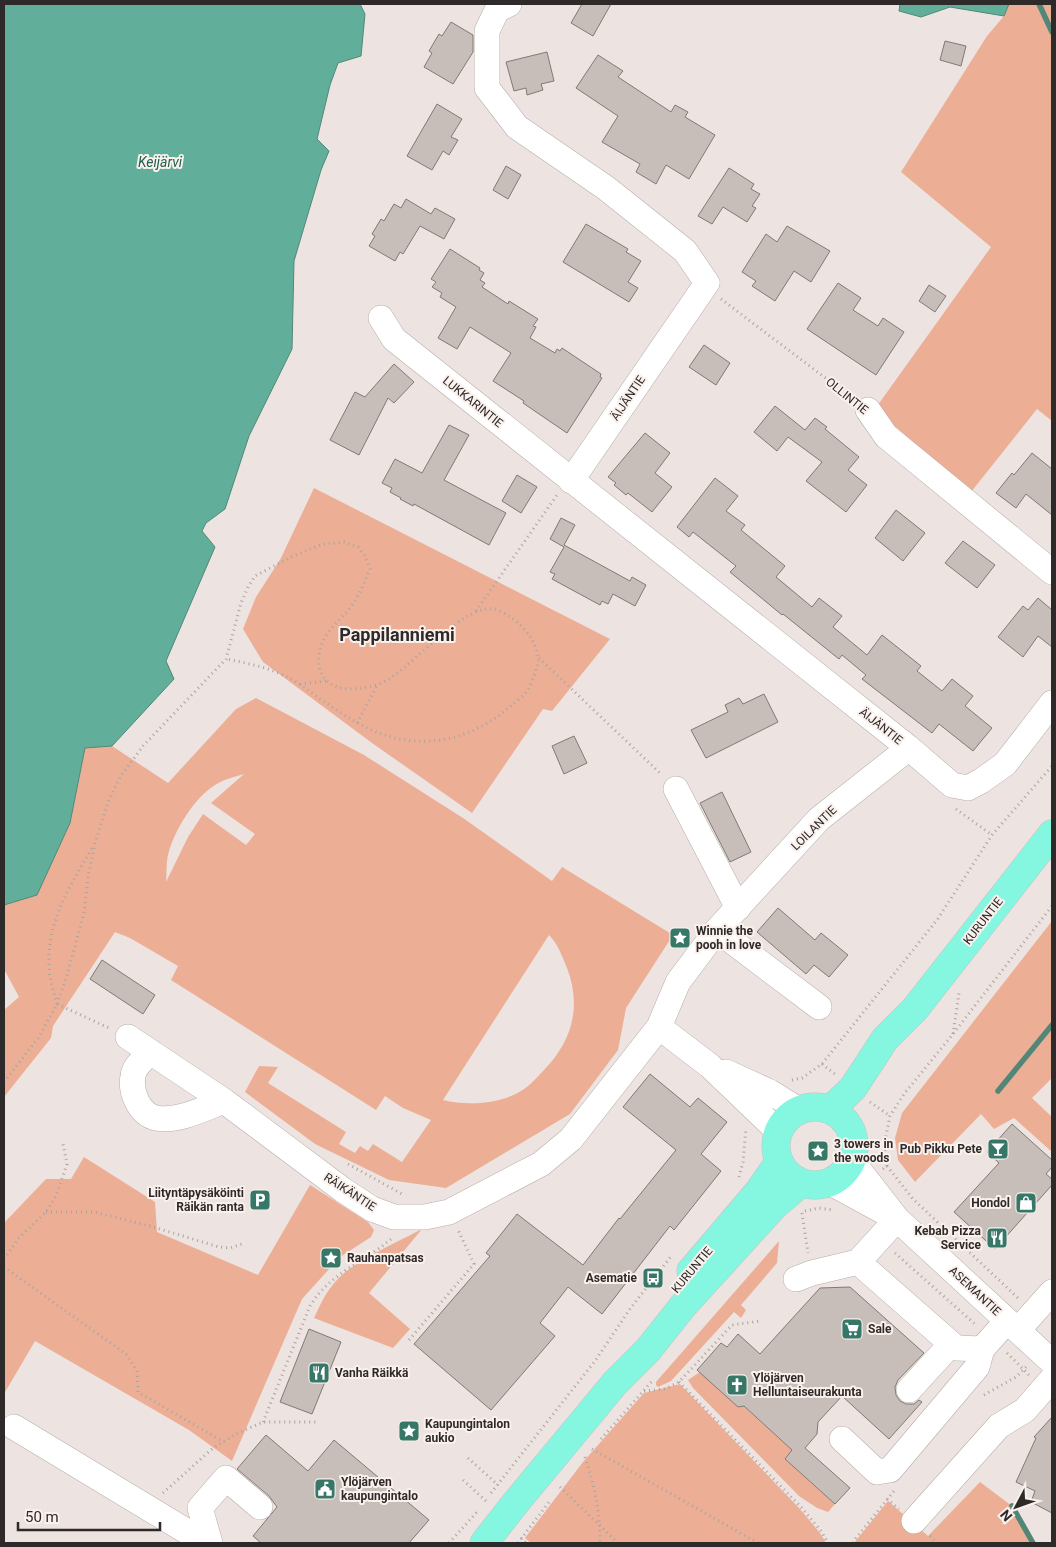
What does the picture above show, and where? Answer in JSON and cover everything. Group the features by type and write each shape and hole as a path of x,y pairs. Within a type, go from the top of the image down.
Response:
{"main road":[{"name":"KURUNTIE","path":"830,1110 853,1088 885,1040 915,1009 1052,834"},
{"name":"KURUNTIE","path":"852,1131 867,1099 896,1050 915,1009"},
{"path":"809,1107 820,1107 830,1110 846,1122 852,1131 854,1146 852,1161 844,1174 831,1183 816,1186 801,1183 792,1178 779,1162 776,1142 779,1132 787,1119 799,1110 809,1107"},
{"name":"KURUNTIE","path":"615,1384 642,1338 672,1294 759,1191 779,1162"},
{"name":"KURUNTIE","path":"484,1543 615,1384 648,1350 683,1306 774,1206 801,1183"}],"street":[{"path":"509,4 497,10 487,31 487,88 517,127 606,188 684,252 707,283"},
{"name":"ÄIJÄNTIE","path":"707,283 571,480 909,748"},
{"name":"LUKKARINTIE","path":"381,318 394,338 571,480"},
{"name":"OLLINTIE","path":"868,410 886,436 1052,572"},
{"path":"909,748 952,785 968,788 1004,764 1052,703"},
{"name":"LOILANTIE","path":"659,1027 678,982 717,930 819,819 909,748"},
{"path":"676,789 738,908"},
{"path":"717,930 819,1007"},
{"path":"659,1027 710,1066 763,1100 799,1110"},
{"name":"RÄIKÄNTIE","path":"128,1037 224,1101 343,1190 372,1209 399,1206 425,1217 449,1212 541,1164 571,1139 659,1027"},
{"path":"151,1052 140,1062 133,1076 133,1091 140,1107 154,1118 174,1118 224,1101"},
{"path":"763,1100 779,1132"},
{"name":"ASEMANTIE","path":"852,1161 871,1182 897,1219 1006,1330 1052,1362"},
{"name":"ASEMANTIE","path":"831,1183 871,1182"},
{"path":"804,1276 858,1262 897,1219"},
{"path":"858,1262 956,1348 1006,1330"},
{"path":"842,1439 877,1472 890,1470 978,1367 1006,1330 1052,1292"},
{"path":"909,1390 951,1344"},
{"path":"914,1521 999,1426 1025,1410 1048,1385"},
{"path":"14,1427 206,1543"},
{"path":"210,1543 200,1508 226,1478 260,1507"}],"path":[{"name":"OLLINTIE","path":"707,283 718,297 868,410"},
{"path":"4,1082 39,1037 57,1004 66,979 84,913 88,877 95,843 108,802 120,777 143,746 226,659 241,603 255,576 291,557 323,544 344,542 358,546 365,556 370,569 364,584 352,604 331,627 322,645 318,660 326,680 336,687 348,689 378,685 396,675 424,648 476,611 556,496 571,480"},
{"path":"476,611 492,608 507,614 519,624 531,637 539,658 676,789"},
{"path":"226,659 266,668 286,676 358,723 391,736 419,742 441,741 466,734 490,722 526,692 535,673 539,658"},
{"path":"300,684 326,680"},
{"path":"358,723 378,685"},
{"path":"733,1184 739,1177 743,1162 747,1119 779,1083 802,1078 822,1064 937,920 992,835 1052,766"},
{"path":"57,1004 48,967 50,941 55,917 95,843"},
{"path":"796,1216 802,1212 819,1208 839,1211 871,1182 884,1146 890,1116 904,1094 1052,906"},
{"path":"953,1034 958,995"},
{"path":"57,1004 128,1037"},
{"path":"4,1259 19,1238 46,1212 56,1196 67,1164 63,1144"},
{"path":"263,1422 310,1306 317,1294 356,1262 379,1249 391,1238 399,1206 345,1163"},
{"path":"871,1182 912,1199 1048,1385"},
{"path":"46,1212 94,1212 150,1226 219,1247 230,1248 242,1244"},
{"path":"409,1340 474,1264 449,1212"},
{"path":"802,1212 804,1276"},
{"path":"879,1239 1006,1330"},
{"path":"463,1480 486,1501 595,1360 630,1309 677,1249"},
{"path":"4,1267 126,1354 136,1371 138,1392 224,1442"},
{"path":"644,1391 666,1389 679,1382 732,1326 760,1321"},
{"path":"579,1464 656,1376"},
{"path":"679,1382 801,1507 821,1531 828,1543"},
{"path":"148,1507 213,1448 238,1433 263,1422 319,1422"},
{"path":"592,1449 758,1543"},
{"path":"585,1457 595,1487 599,1508 600,1543"},
{"path":"468,1458 497,1485"},
{"path":"518,1543 567,1480"},
{"path":"560,1487 618,1543"},
{"path":"449,1543 480,1508"},
{"path":"521,1538 526,1543"}],"shaded area":[{"path":"1009,4 1052,4 1052,421 1037,409 971,492 875,409 991,247 901,172 987,36 1004,16"},
{"path":"314,488 610,639 552,711 543,709 472,813 372,743 263,662 243,629 256,597 281,558"},
{"path":"256,698 364,755 463,818 552,881 562,867 673,935 626,1008 618,1050 570,1114 446,1188 389,1180 315,1144 245,1092 259,1066 278,1067 268,1083 346,1132 339,1144 355,1153 360,1146 368,1151 373,1144 402,1162 431,1120 403,1108 385,1096 376,1110 171,980 178,966 130,938 115,932 53,1026 51,1038 4,1097 4,1010 19,997 4,969 4,905 37,894 70,823 85,748 112,746 168,783 236,709","holes":["244,774 211,803 255,834 246,845 203,814 188,837 166,882 167,858 171,846 180,826 192,807 215,785","549,935 557,946 567,968 574,996 572,1023 562,1047 554,1059 533,1081 513,1095 483,1103 462,1103 443,1100"]},
{"path":"1052,921 1052,1078 1032,1098 1052,1117 1052,1152 1014,1118 994,1129 981,1114 915,1182 898,1160 895,1138 902,1113"},
{"path":"84,1157 155,1202 157,1232 258,1275 310,1185 368,1222 374,1230 371,1237 340,1257 302,1299 232,1461 189,1430 35,1341 4,1394 4,1223 46,1179 71,1179"},
{"path":"422,1229 369,1293 410,1329 393,1348 314,1318 329,1290 353,1266"},
{"path":"779,1241 777,1263 741,1305 746,1310 741,1318 734,1312 671,1381 658,1387 656,1382"},
{"path":"700,1372 738,1407 744,1406 792,1450 785,1459 835,1504 828,1512 817,1508 799,1496 693,1388 688,1380"},
{"path":"680,1384 800,1509 826,1543 531,1543 525,1538 583,1462 644,1393"},
{"path":"980,1482 1012,1506 1033,1543 854,1543 888,1501 928,1536"}],"water":[{"name":"Keijärvi","path":"4,4 360,4 365,14 361,56 338,63 330,85 317,139 329,151 321,170 294,261 292,349 249,436 225,509 206,523 202,531 215,547 166,661 174,679 112,746 85,748 70,823 37,895 4,905"},
{"path":"900,4 1009,4 1004,16 950,7 921,17 899,11"}],"building":[{"path":"582,4 611,4 593,36 571,23"},
{"path":"451,22 473,35 473,52 453,84 424,67 432,53 429,51 439,34 442,36"},
{"path":"945,41 966,46 961,66 940,60"},
{"path":"547,52 554,81 541,84 543,90 527,95 526,88 514,91 506,62"},
{"path":"598,55 623,71 618,77 671,112 675,105 688,112 685,117 715,135 689,179 666,165 656,184 636,172 640,164 602,142 618,116 576,88"},
{"path":"437,104 462,119 451,137 458,140 449,155 443,151 432,170 407,156"},
{"path":"506,166 521,175 508,199 493,190"},
{"path":"729,168 754,184 751,189 760,194 752,206 756,208 747,222 723,207 712,224 698,216"},
{"path":"406,199 431,214 435,208 455,219 444,239 420,226 403,254 400,252 395,261 369,246 375,236 372,234 381,219 384,221 394,204 401,208"},
{"path":"586,224 628,249 626,252 641,261 628,282 638,288 629,302 563,262"},
{"path":"787,226 830,251 811,282 794,271 775,301 752,286 756,281 742,272 766,234 777,242"},
{"path":"450,249 480,268 479,270 484,273 480,280 485,283 482,287 508,304 509,301 538,319 533,326 536,327 530,338 555,353 557,349 560,351 562,348 601,374 600,377 602,378 567,433 493,381 511,353 470,327 457,349 438,338 456,307 440,297 442,293 432,287 436,282 431,279"},
{"path":"838,283 861,298 853,310 878,326 883,318 904,332 876,375 807,329"},
{"path":"929,285 946,296 935,312 919,301"},
{"path":"704,345 730,363 716,385 689,367"},
{"path":"394,364 414,382 394,403 388,398 359,455 330,440 355,392 365,397"},
{"path":"775,406 805,430 815,418 827,427 825,429 859,457 848,470 867,485 846,512 806,481 822,462 788,437 777,451 754,432"},
{"path":"449,425 469,435 444,480 506,513 489,545 414,504 413,506 400,499 390,492 392,488 382,483 395,459 422,473"},
{"path":"645,433 670,453 655,473 672,487 652,512 628,493 626,495 608,477"},
{"path":"1032,453 1052,469 1052,515 1026,494 1016,508 996,493"},
{"path":"517,475 537,487 521,513 502,501"},
{"path":"715,478 738,496 726,511 745,525 741,530 785,566 776,577 812,607 819,598 842,616 833,627 867,655 882,635 921,666 917,671 942,691 952,679 973,696 965,706 992,728 973,751 939,724 932,733 862,679 866,675 842,655 839,659 730,572 736,566 693,532 689,537 677,527"},
{"path":"896,510 925,533 903,561 875,538"},
{"path":"561,518 575,525 564,545 630,581 632,577 646,585 635,606 613,594 608,604 602,601 600,605 552,579 555,574 550,572 564,547 550,539"},
{"path":"963,541 995,565 977,588 945,563"},
{"path":"1038,598 1052,610 1052,647 1038,636 1023,657 998,637 1023,606 1028,610"},
{"path":"764,694 778,722 706,758 691,730 728,712 725,705 739,698 743,704"},
{"path":"574,736 587,763 564,774 552,746"},
{"path":"722,792 751,852 730,862 700,803"},
{"path":"778,908 815,940 821,933 848,955 829,977 814,965 806,974 757,932"},
{"path":"102,960 155,995 143,1014 90,979"},
{"path":"650,1074 690,1107 698,1098 727,1122 701,1154 721,1171 674,1230 670,1226 602,1314 568,1287 540,1323 555,1336 491,1410 414,1344 490,1256 486,1253 517,1214 583,1265 619,1218 676,1150 623,1107"},
{"path":"1012,1124 1052,1160 1052,1167 1046,1174 1052,1179 1052,1185 995,1249 954,1212 999,1163 987,1152"},
{"path":"850,1287 924,1353 898,1380 895,1387 896,1395 900,1401 906,1404 914,1404 919,1400 922,1402 889,1439 842,1396 818,1422 817,1434 805,1448 850,1488 835,1504 785,1459 792,1450 744,1406 738,1407 697,1370 721,1343 727,1347 738,1334 760,1354 820,1288"},
{"path":"309,1329 341,1342 312,1414 280,1402"},
{"path":"1052,1417 1052,1513 1031,1502 1035,1491 1016,1482 1036,1438 1034,1437"},
{"name":"Ylöjärven kaupungintalo","path":"266,1435 308,1471 334,1440 429,1520 409,1543 261,1543 253,1536 277,1507 269,1496 237,1469"}],"waterway":[{"path":"1039,4 1052,32"},
{"path":"998,1091 1052,1025"},
{"path":"1012,1506 1033,1543"}],"place":[{"name":"Winnie the pooh in love","path":"680,938"},
{"name":"Pub Pikku Pete","path":"998,1149"},
{"name":"3 towers in the woods","path":"818,1151"},
{"name":"Liityntäpysäköinti Räikän ranta","path":"260,1200"},
{"name":"Hondol","path":"1026,1203"},
{"name":"Kebab Pizza Service","path":"997,1238"},
{"name":"Rauhanpatsas","path":"331,1258"},
{"name":"Asematie","path":"653,1278"},
{"name":"Sale","path":"852,1329"},
{"name":"Vanha Räikkä","path":"319,1373"},
{"name":"Ylöjärven Helluntaiseurakunta","path":"737,1385"},
{"name":"Kaupungintalon aukio","path":"409,1431"},
{"name":"Ylöjärven kaupungintalo","path":"325,1489"}],"district":[{"name":"Pappilanniemi","path":"397,634"}]}
